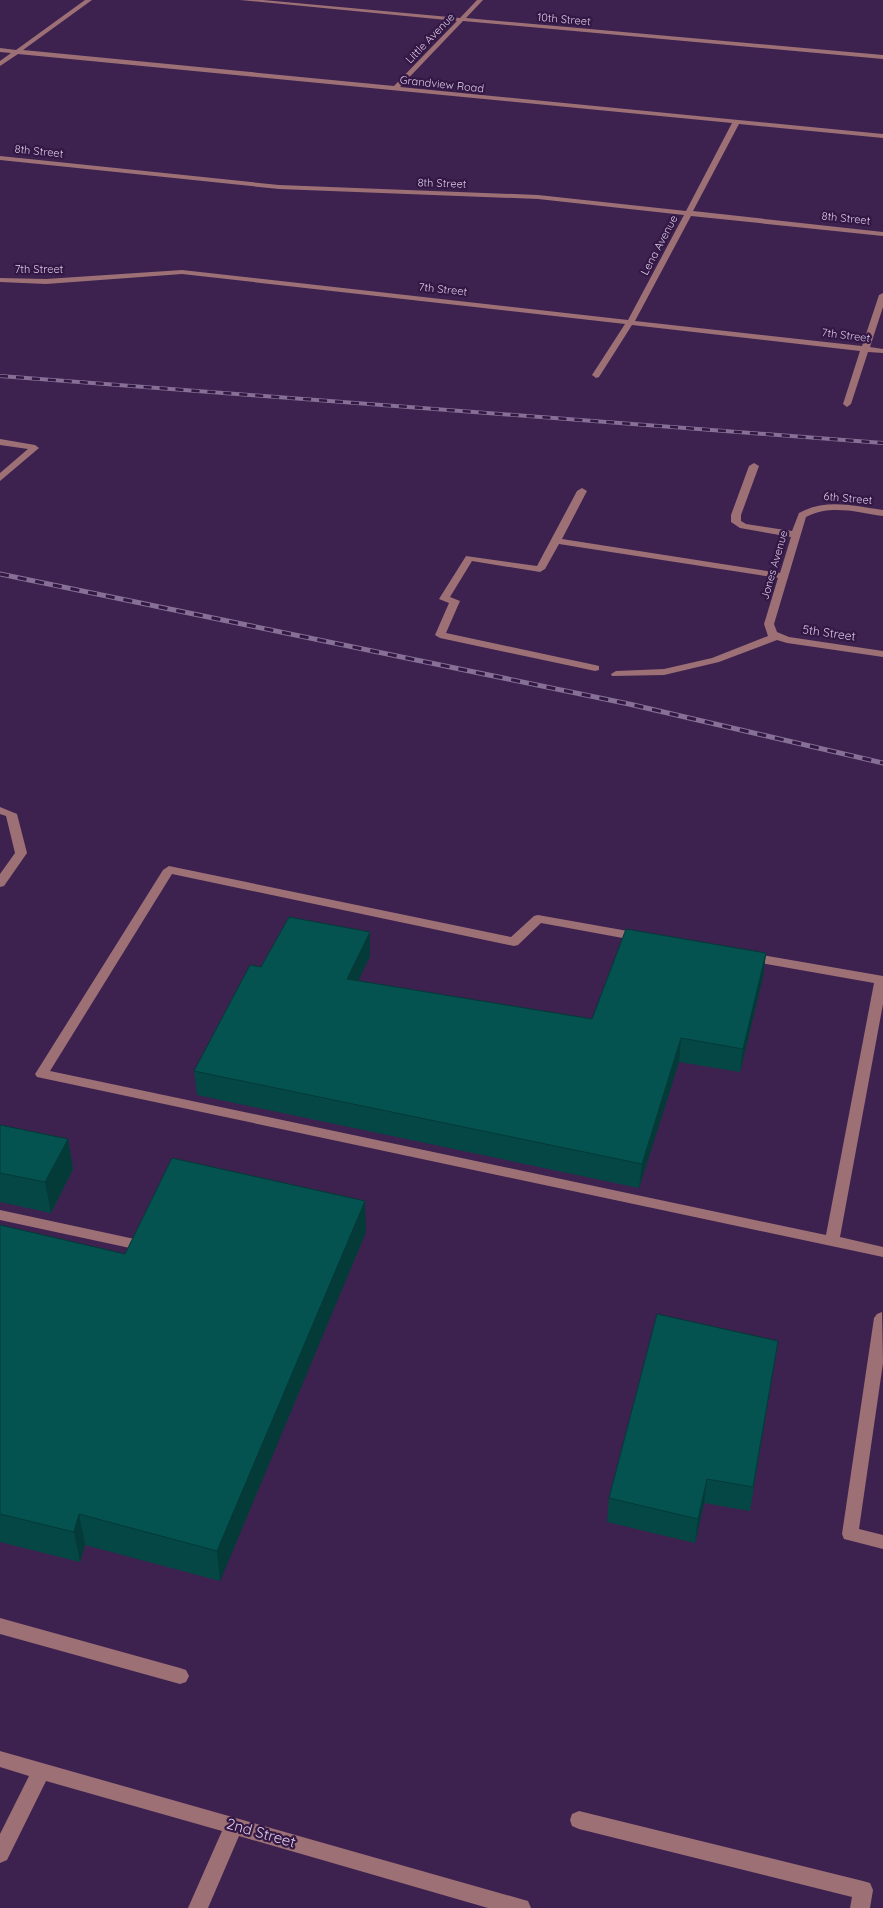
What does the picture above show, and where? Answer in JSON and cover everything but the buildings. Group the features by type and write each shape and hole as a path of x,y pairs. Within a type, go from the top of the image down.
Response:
{"street":[{"path":"0,64 89,0"},
{"name":"10th Street","path":"243,0 883,57"},
{"name":"Little Avenue","path":"395,89 480,0"},
{"name":"Grandview Road","path":"0,50 883,136"},
{"name":"Lena Avenue","path":"596,375 631,321 736,122"},
{"name":"8th Street","path":"0,158 279,187 538,197 883,234"},
{"name":"7th Street","path":"0,280 60,282 146,271 182,272 631,321 883,351"},
{"path":"847,404 883,295"},
{"path":"0,442 35,448 0,478"},
{"path":"754,466 736,515 736,522 743,526 796,535"},
{"path":"582,491 540,569 469,558 444,599 455,601 440,635 595,668"},
{"name":"6th Street","path":"812,508 826,506 883,513"},
{"name":"Jones Avenue","path":"775,635 769,624 802,515 812,508"},
{"path":"556,541 783,576"},
{"path":"616,674 664,672 715,660 775,635"},
{"name":"5th Street","path":"775,635 787,640 883,654"},
{"path":"0,810 11,814 22,852 0,883"},
{"path":"656,940 538,919 514,942 169,870 42,1074 883,1252"},
{"path":"734,954 880,980 832,1241"},
{"path":"0,1215 130,1243"},
{"path":"882,1318 850,1534 883,1542"},
{"path":"0,1626 180,1676"},
{"name":"2nd Street","path":"0,1759 521,1908"},
{"path":"0,1854 42,1771"},
{"path":"579,1820 864,1890 860,1908"},
{"path":"198,1908 234,1826"}],"railway":[{"path":"0,376 883,443"},
{"path":"0,574 629,704 883,763"}]}
